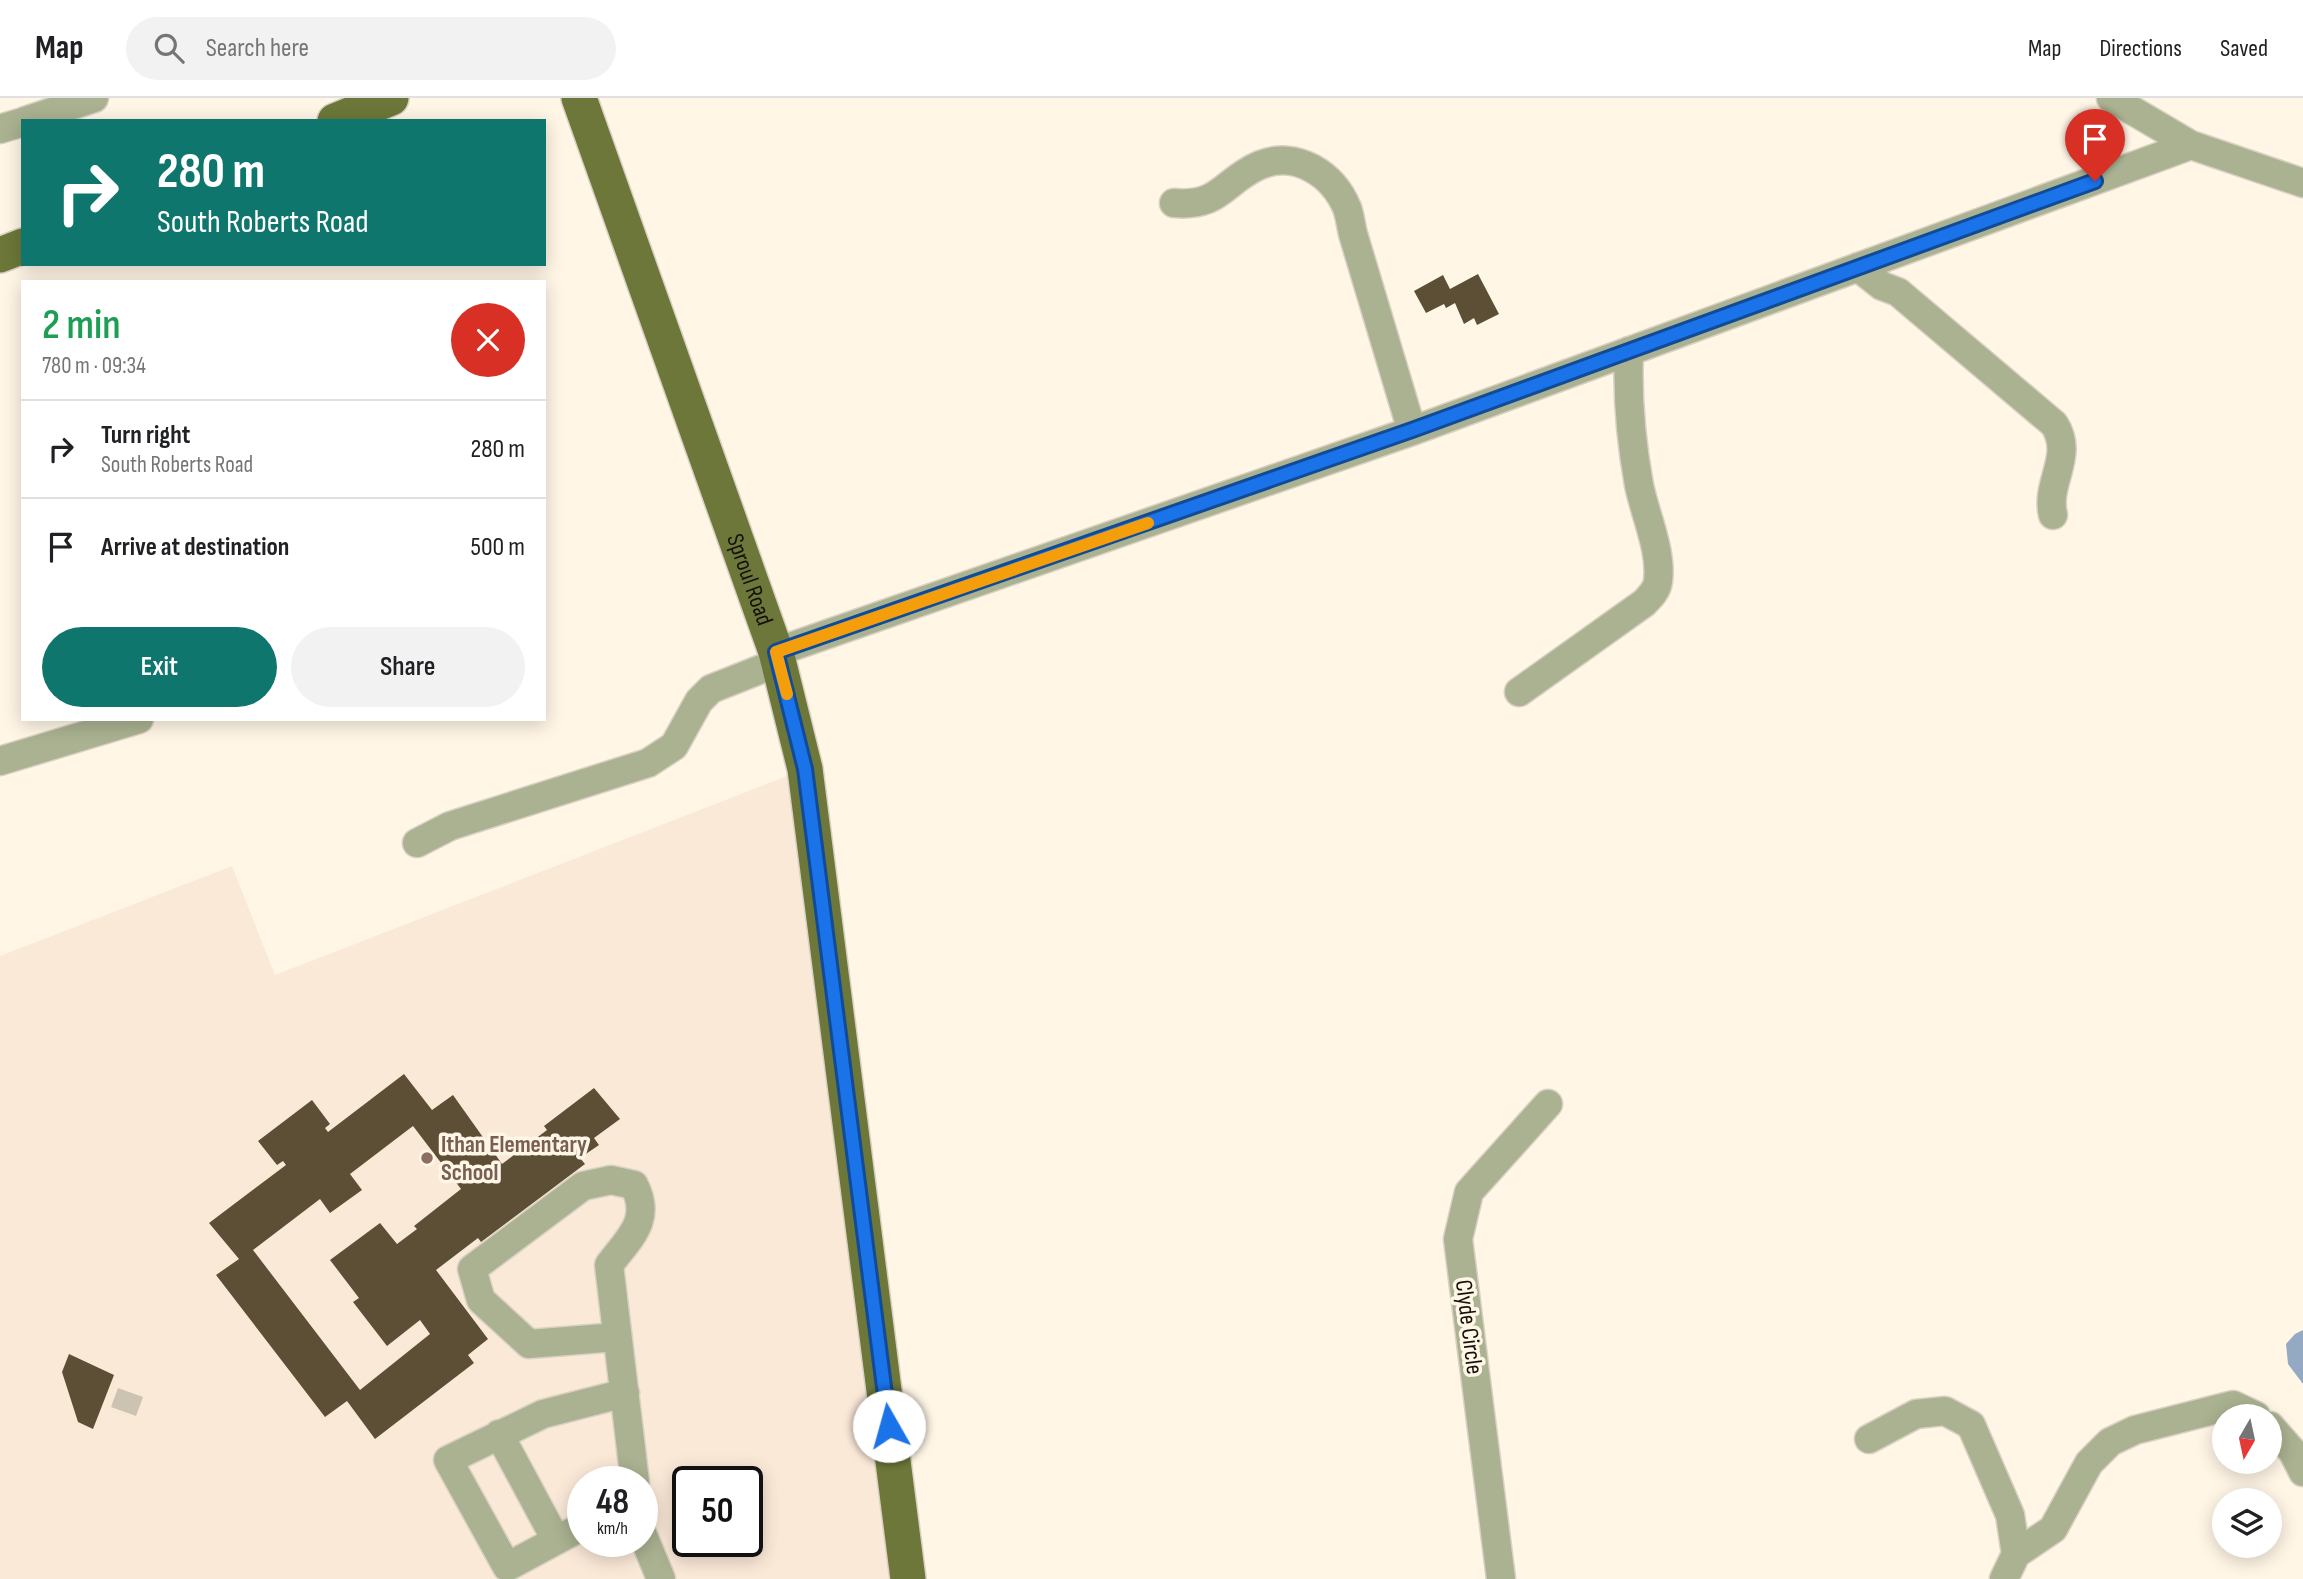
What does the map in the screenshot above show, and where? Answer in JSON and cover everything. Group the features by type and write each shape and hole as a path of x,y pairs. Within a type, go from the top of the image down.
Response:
{"main road":[{"path":"340,119 391,98"},
{"name":"Sproul Road","path":"579,98 778,657 805,769 908,1579"},
{"path":"0,255 21,247"}],"street":[{"path":"30,119 94,98"},
{"path":"2111,98 2191,145 2303,183"},
{"path":"0,129 21,122"},
{"path":"417,843 450,826 648,763 674,746 699,701 711,689 778,657 1412,430 2191,145"},
{"path":"1174,203 1196,205 1260,165 1280,159 1311,166 1334,185 1348,210 1412,430"},
{"path":"1858,267 1882,286 1898,292 2054,424 2063,437 2061,464 2049,500 2053,515"},
{"path":"1519,692 1644,603 1653,594 1658,581 1657,563 1639,484 1629,407 1629,351"},
{"path":"0,760 132,721"},
{"name":"Clyde Circle","path":"1502,1579 1458,1239 1469,1192 1548,1104"},
{"path":"617,1337 529,1343 481,1300 472,1269 583,1186 611,1180 634,1185 643,1203 640,1221 609,1265 633,1466"},
{"path":"567,1534 508,1567 448,1460 499,1434 563,1407 625,1393"},
{"path":"2010,1567 2053,1529 2089,1463 2110,1442 2135,1430 2212,1410"},
{"path":"1870,1439 1916,1414 1945,1411 1971,1425 2010,1515 2010,1567"},
{"path":"499,1434 556,1540"},
{"path":"2282,1440 2293,1452 2303,1472"},
{"path":"652,1557 661,1579"}],"shaded area":[{"name":"Ithan Elementary School","path":"805,769 908,1579 0,1579 0,956 232,866 275,975"},
{"path":"118,1388 143,1397 136,1416 111,1407"}],"water":[{"path":"2303,1330 2303,1384 2288,1364 2286,1344"}],"building":[{"path":"1478,274 1499,314 1477,325 1474,318 1464,324 1455,303 1446,308 1444,304 1426,313 1414,291 1443,275 1450,289"},
{"path":"404,1074 432,1110 453,1095 502,1164 547,1130 544,1126 594,1088 620,1119 594,1138 599,1145 580,1158 585,1164 481,1242 478,1238 436,1270 488,1339 468,1355 474,1363 375,1439 347,1401 325,1417 216,1275 239,1259 209,1223 286,1165 283,1161 277,1165 258,1141 312,1100 330,1124 325,1128 328,1132","holes":["413,1126 461,1189 414,1226 417,1229 397,1244 380,1223 330,1260 359,1298 353,1302 387,1346 420,1320 430,1334 360,1390 253,1250 320,1199 330,1213 362,1190 350,1174"]},
{"path":"69,1354 114,1375 93,1429 78,1422 62,1372"}],"slow traffic":[{"path":"787,694 776,652 1148,523"}],"place":[{"name":"Ithan Elementary School","path":"427,1158"}],"route":[{"path":"889,1426 805,769 776,652 1412,430 2095,181"}]}
